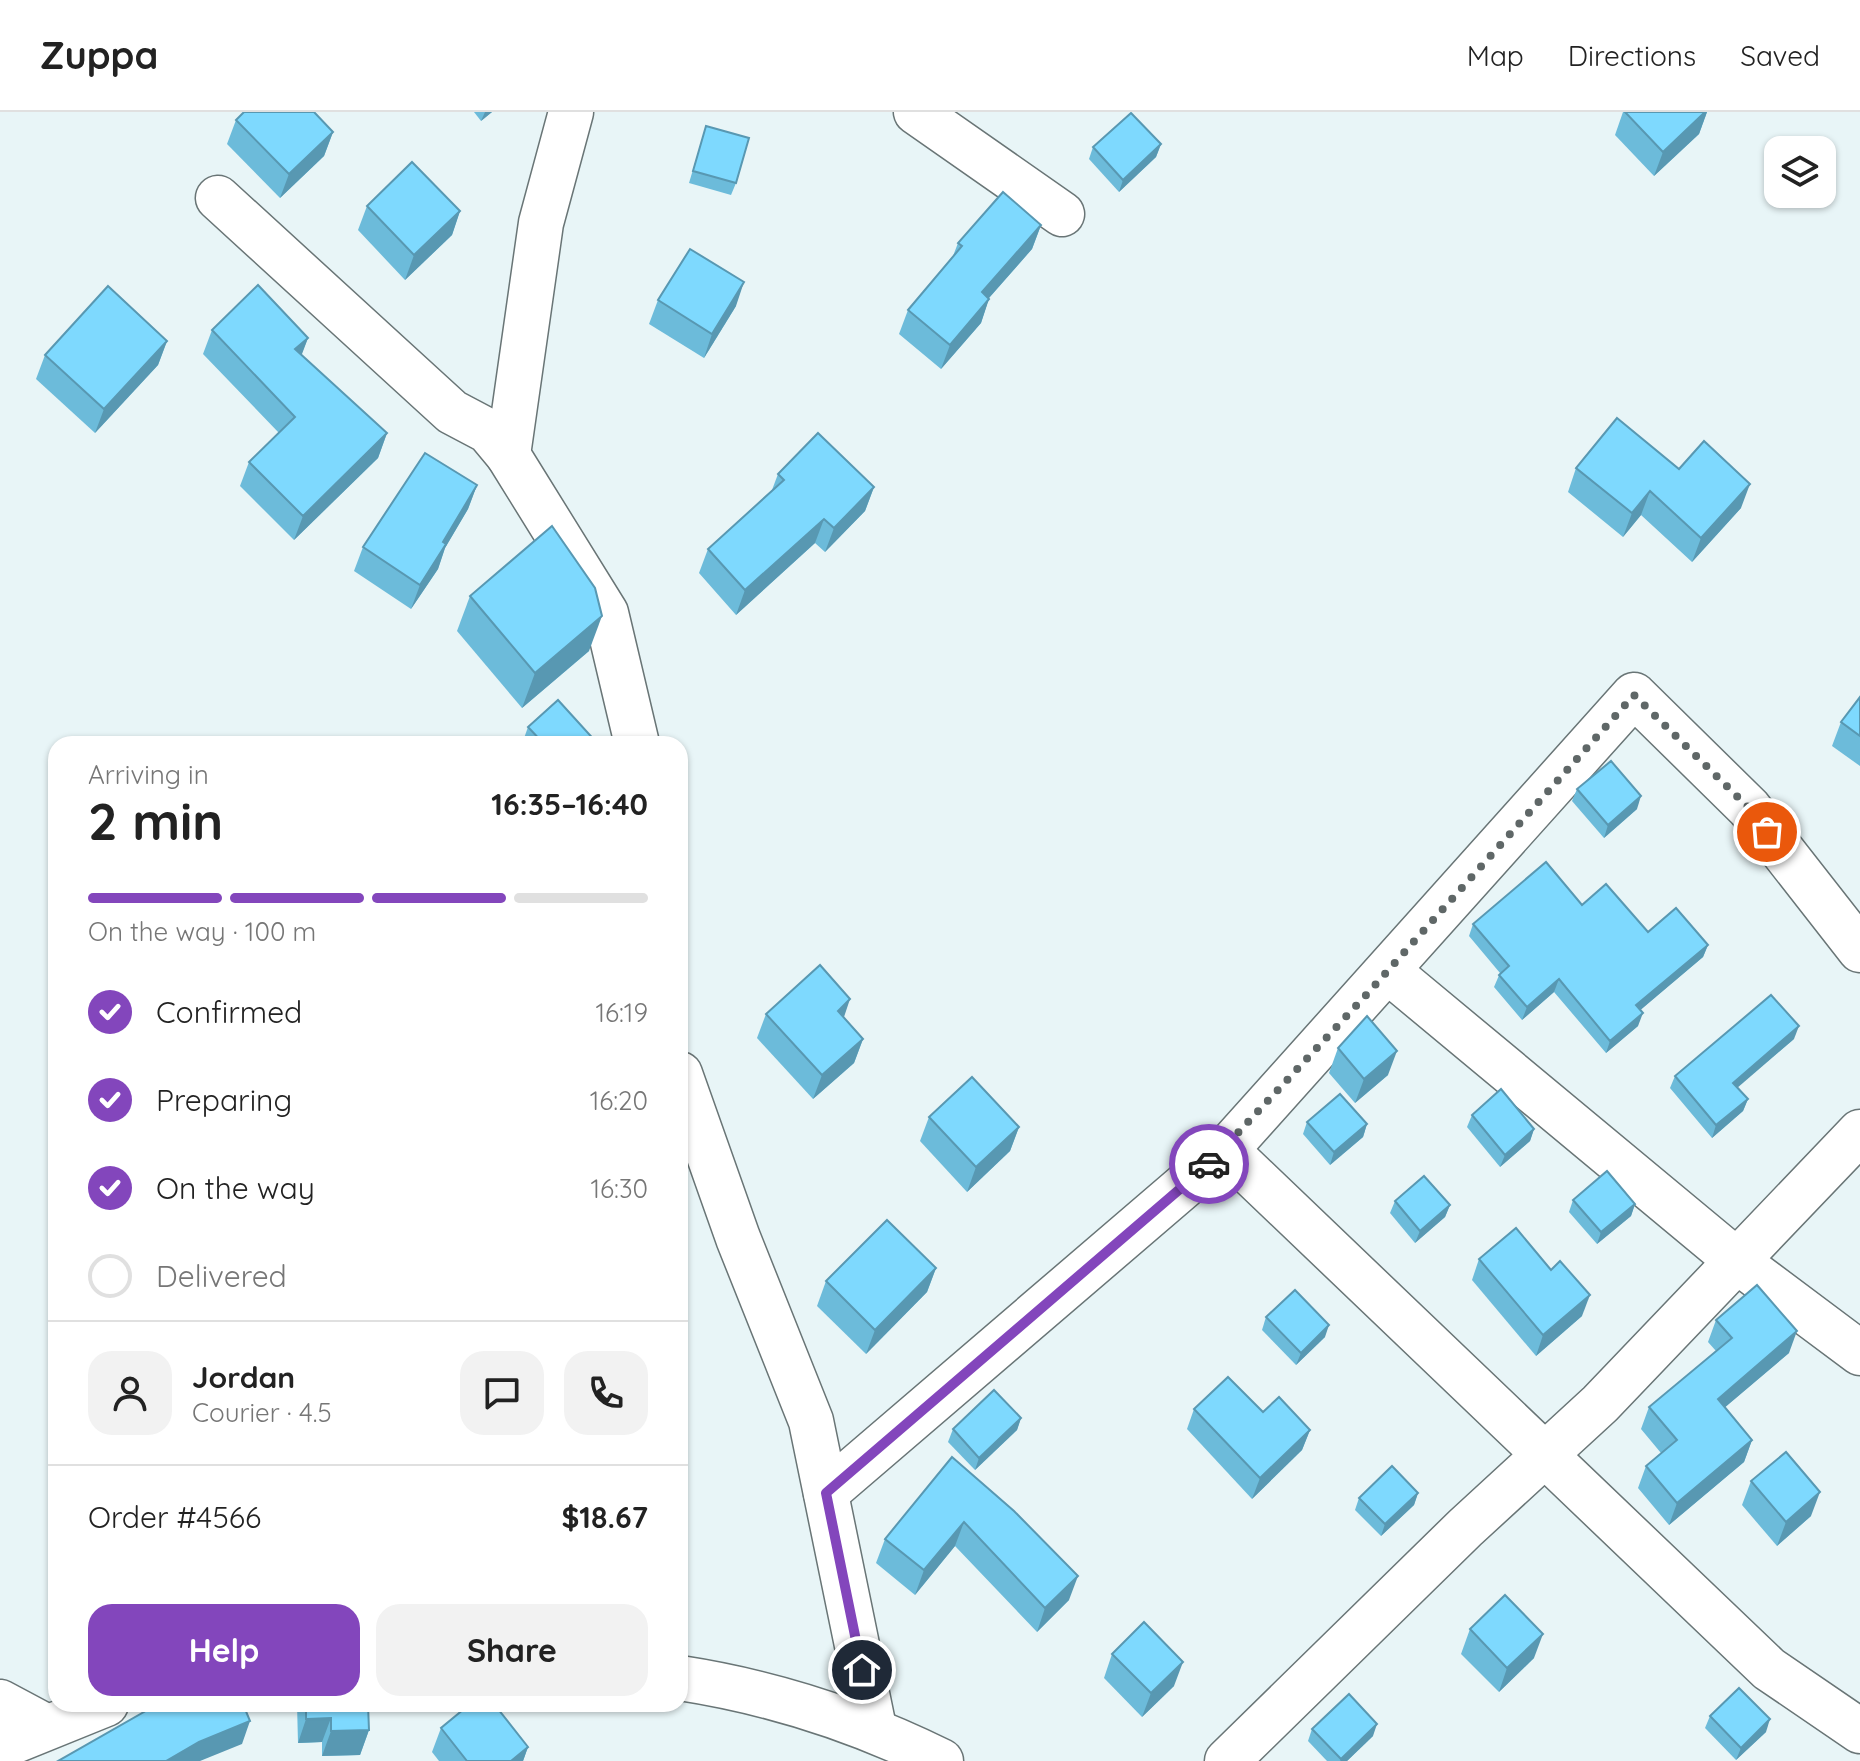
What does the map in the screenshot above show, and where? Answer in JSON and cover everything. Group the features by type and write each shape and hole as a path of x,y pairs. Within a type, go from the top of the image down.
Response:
{"street":[{"path":"508,455 541,223 571,112"},
{"path":"916,112 1062,214"},
{"path":"218,198 452,412 488,431 508,455 606,613 635,736"},
{"path":"826,1493 1226,1150 1634,695 1749,808 1860,950"},
{"path":"1388,971 1737,1261 1860,1353"},
{"path":"688,1097 738,1238 811,1421 874,1728"},
{"path":"1227,1761 1465,1528 1600,1404 1860,1132"},
{"path":"1226,1150 1769,1669 1860,1731"},
{"path":"688,1679 734,1686 874,1728 941,1761"},
{"path":"0,1702 45,1726"},
{"path":"0,1747 84,1712"}],"building":[{"path":"244,112 314,112 333,132 289,174 236,120"},
{"path":"1625,112 1705,112 1663,152"},
{"path":"1131,113 1161,144 1123,180 1093,147"},
{"path":"706,126 749,138 736,183 693,171"},
{"path":"412,162 460,211 414,255 367,206"},
{"path":"1003,192 1041,225 982,292 989,299 950,345 908,310 962,246 958,243"},
{"path":"690,249 744,282 712,334 658,300"},
{"path":"258,285 308,338 295,349 387,433 303,516 249,462 295,417 212,330"},
{"path":"108,286 167,341 104,409 45,355"},
{"path":"1617,418 1679,469 1704,441 1750,484 1701,538 1650,491 1632,513 1576,468"},
{"path":"818,433 874,487 834,528 824,519 745,590 708,549 784,480 778,474"},
{"path":"425,453 477,485 420,585 363,547"},
{"path":"552,526 595,588 602,616 535,673 470,596"},
{"path":"1860,697 1860,736 1841,722"},
{"path":"558,700 591,736 536,736 528,727"},
{"path":"1611,761 1641,796 1608,825 1577,789"},
{"path":"1546,862 1582,905 1606,884 1648,932 1676,908 1708,945 1636,1005 1643,1013 1610,1041 1559,979 1527,1007 1499,975 1509,966 1473,924"},
{"path":"820,965 850,999 838,1011 863,1039 822,1075 766,1014"},
{"path":"1771,995 1799,1026 1733,1083 1748,1099 1716,1125 1675,1076"},
{"path":"1367,1016 1397,1051 1364,1079 1338,1048"},
{"path":"972,1077 1019,1127 976,1167 929,1117"},
{"path":"1501,1089 1534,1129 1505,1155 1472,1115"},
{"path":"1340,1094 1367,1124 1334,1152 1307,1122"},
{"path":"1607,1171 1635,1204 1601,1232 1573,1200"},
{"path":"1424,1176 1450,1205 1420,1231 1395,1201"},
{"path":"887,1220 936,1268 875,1330 826,1281"},
{"path":"1516,1228 1551,1270 1560,1261 1590,1295 1543,1335 1479,1259"},
{"path":"1757,1285 1797,1331 1718,1399 1752,1440 1677,1503 1646,1466 1677,1440 1649,1407 1732,1338 1716,1320"},
{"path":"1295,1290 1329,1325 1301,1353 1266,1317"},
{"path":"1228,1377 1263,1412 1279,1397 1310,1430 1260,1478 1194,1409"},
{"path":"994,1390 1021,1418 979,1458 953,1429"},
{"path":"1786,1452 1820,1492 1786,1522 1751,1481"},
{"path":"952,1457 1014,1511 1078,1576 1045,1608 964,1522 924,1570 885,1539"},
{"path":"1392,1466 1418,1493 1385,1524 1359,1498"},
{"path":"1505,1595 1543,1634 1507,1668 1470,1629"},
{"path":"1144,1622 1183,1662 1151,1693 1112,1654"},
{"path":"1739,1688 1770,1719 1741,1748 1710,1716"},
{"path":"1349,1694 1377,1724 1341,1759 1312,1729"},
{"path":"144,1712 246,1712 250,1721 199,1742 166,1761 58,1761"},
{"path":"306,1712 368,1712 369,1730 331,1731 331,1718 306,1719"},
{"path":"460,1712 500,1712 528,1747 511,1761 467,1761 441,1728"}],"way so far":[{"path":"1209,1164 1226,1150 1634,695 1749,808 1767,832"}],"route":[{"path":"862,1670 826,1493 993,1353 1209,1164"}]}
